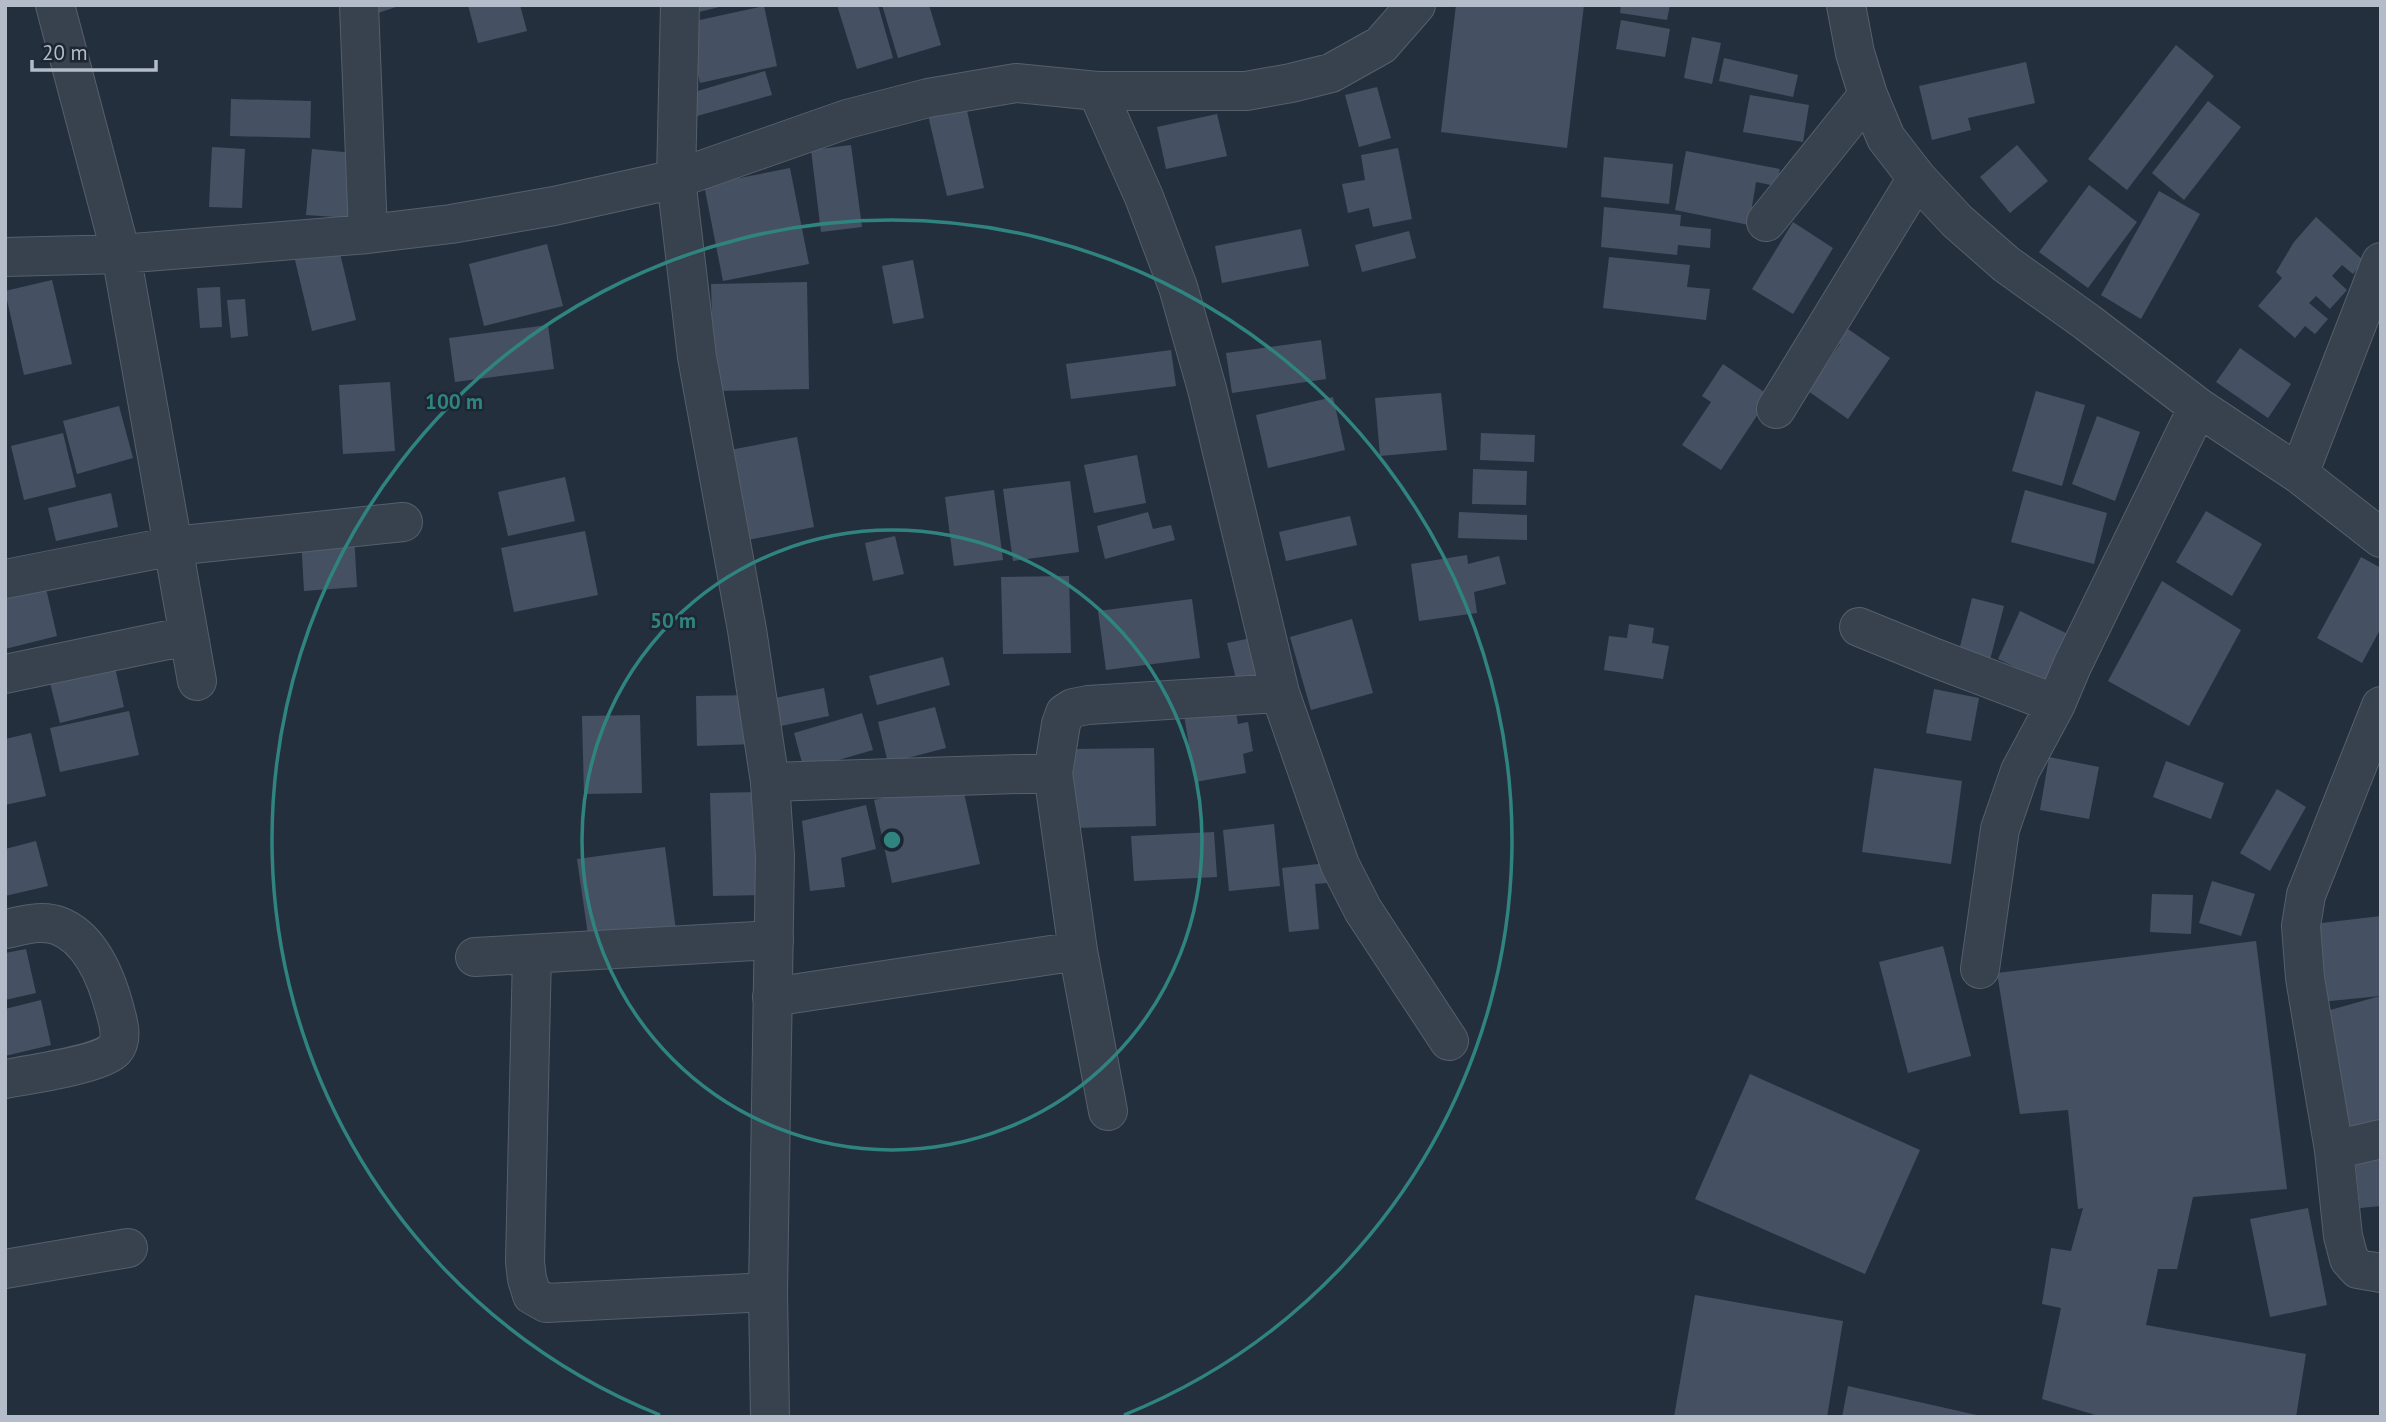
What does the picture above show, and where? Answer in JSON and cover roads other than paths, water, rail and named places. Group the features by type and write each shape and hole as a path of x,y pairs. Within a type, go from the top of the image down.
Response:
{"street":[{"path":"55,5 121,254 197,681"},
{"path":"359,5 368,234"},
{"path":"680,5 676,179 697,357 747,629 770,782 775,856 768,1292 770,1417"},
{"path":"5,257 121,254 368,234 452,224 554,206 676,179 847,119 928,98 1016,83 1097,91 1246,91 1291,83 1331,73 1381,45 1416,5"},
{"path":"1846,5 1855,53 1885,138 1956,222 2006,264 2198,407 2299,474 2381,538"},
{"path":"1097,91 1144,197 1178,287 1207,389 1280,693 1340,864 1363,910 1449,1041"},
{"path":"1766,222 1868,94"},
{"path":"1776,409 1917,178"},
{"path":"2299,474 2381,261"},
{"path":"1980,969 2000,829 2020,771 2056,704 2198,407"},
{"path":"5,579 173,546 403,522"},
{"path":"1859,626 2056,704"},
{"path":"5,674 187,636"},
{"path":"1108,1111 1078,951 1053,773 1065,713 1088,705 1280,693"},
{"path":"2381,706 2306,895 2301,926 2305,978 2334,1150 2343,1236 2349,1259 2358,1269 2381,1273"},
{"path":"770,782 1053,773"},
{"path":"5,929 34,923 58,925 74,936 90,953 108,986 119,1027 119,1042 113,1052 94,1060 5,1079"},
{"path":"475,957 775,940"},
{"path":"772,997 1078,951"},
{"path":"532,954 525,1262 532,1295 545,1303 768,1292"},
{"path":"2334,1150 2381,1139"},
{"path":"5,1269 128,1248"}]}
